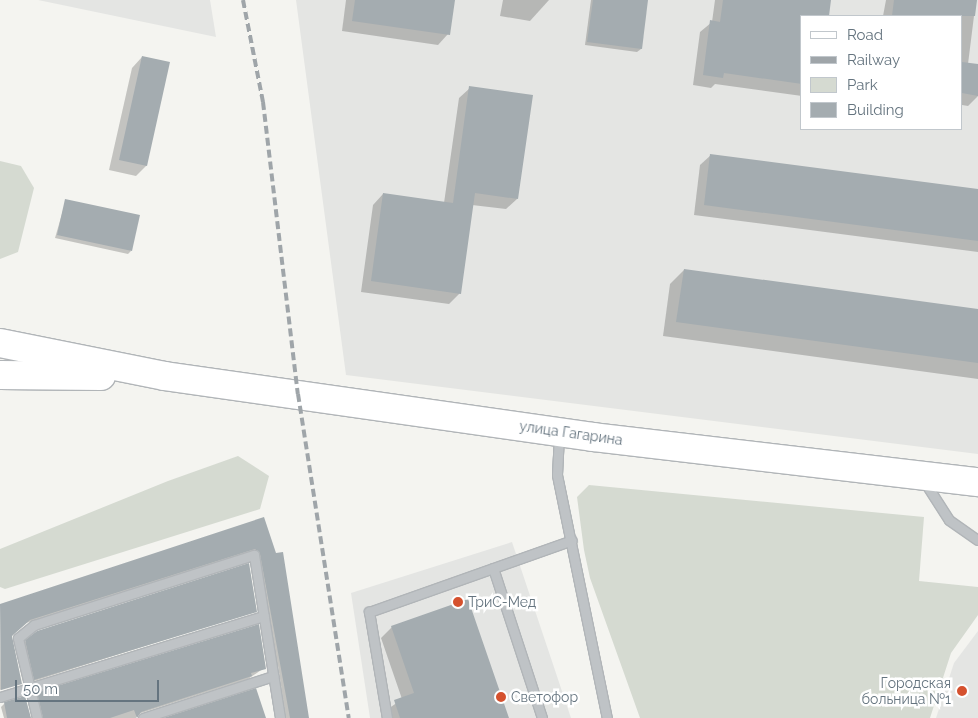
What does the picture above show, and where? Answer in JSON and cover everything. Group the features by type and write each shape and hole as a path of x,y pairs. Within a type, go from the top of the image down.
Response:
{"main road":[{"path":"0,343 165,376"},
{"path":"0,375 165,376"},
{"name":"улица Гагарина","path":"165,376 559,432 978,482"}],"lane":[{"path":"559,432 557,475 572,540 607,718"},
{"path":"920,474 949,520 978,540"},
{"path":"387,718 368,612 572,540"},
{"path":"38,718 18,638 34,625 254,555 280,718"},
{"path":"493,568 542,718"},
{"path":"0,697 31,690 264,616"},
{"path":"143,718 273,676"}],"shaded area":[{"path":"38,0 210,0 216,37"},
{"path":"296,0 978,0 978,454 346,375"},
{"path":"512,542 571,718 370,718 351,593"},
{"name":"Городская больница №1","path":"978,631 978,718 936,718 954,663"}],"green space":[{"path":"0,161 21,166 34,188 18,252 0,259"},
{"path":"238,456 269,476 260,509 5,589 0,587 0,549 168,481"},
{"path":"589,485 924,517 919,581 978,587 978,615 951,653 930,718 640,718 590,578 577,497"}],"building":[{"path":"355,0 455,0 450,35 352,21"},
{"path":"593,0 648,0 642,49 587,42"},
{"path":"723,0 831,0 829,15 800,15 800,84 724,73 723,78 703,75 710,20 720,22"},
{"path":"894,0 977,0 975,16 892,15"},
{"path":"142,56 170,62 147,166 119,160"},
{"path":"963,62 978,64 978,96 963,93"},
{"path":"469,86 533,95 518,199 475,193 461,294 371,281 383,193 453,203"},
{"path":"710,154 978,189 978,241 704,205"},
{"path":"65,199 140,215 132,251 57,235"},
{"path":"684,269 978,309 978,363 676,322"},
{"path":"264,517 276,553 283,552 309,718 290,718 260,554 255,549 30,620 12,636 22,684 1,690 0,604"},
{"path":"249,563 257,612 34,680 25,640 37,631"},
{"path":"468,599 509,718 400,718 394,700 414,693 391,626"},
{"path":"259,624 266,669 251,673 252,676 141,712 137,718 134,710 110,718 43,718 37,692"},
{"path":"256,688 266,718 163,718"},
{"path":"25,696 31,718 7,718 4,702"}],"railway":[{"path":"243,0 263,102 298,394 349,718"}],"place":[{"name":"ТриС-Мед","path":"458,602"},
{"name":"Городская больница №1","path":"962,691"},
{"name":"Светофор","path":"501,697"}]}
